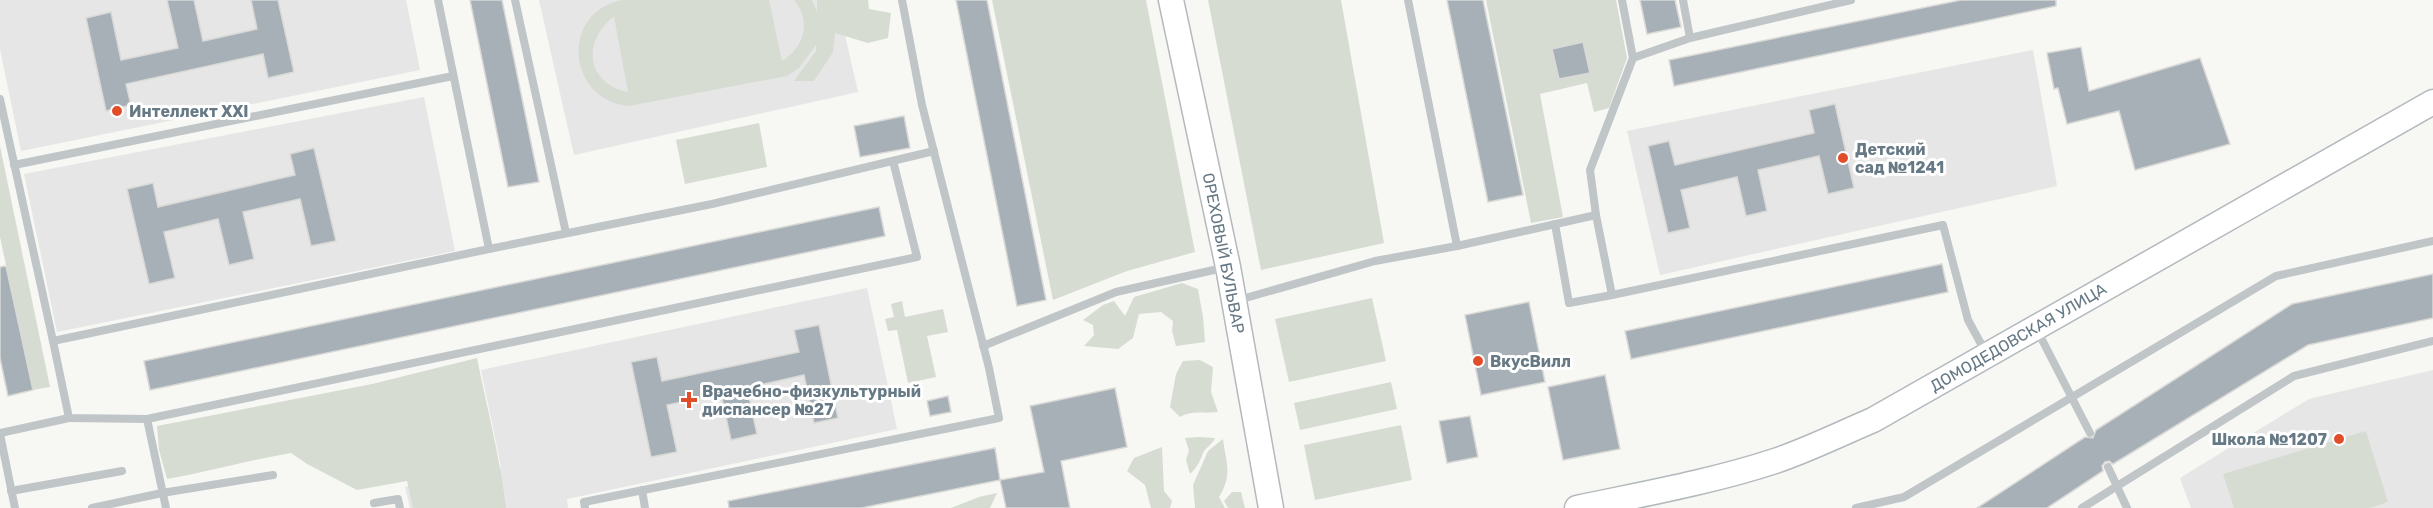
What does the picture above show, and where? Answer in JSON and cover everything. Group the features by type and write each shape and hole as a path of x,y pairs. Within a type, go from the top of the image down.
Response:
{"street":[{"name":"ОРЕХОВЫЙ БУЛЬВАР","path":"1171,0 1235,301 1271,508"},
{"name":"ДОМОДЕДОВСКАЯ УЛИЦА","path":"1577,508 1660,496 1810,448 1873,420 2429,106"}],"lane":[{"path":"438,0 489,249"},
{"path":"514,0 566,233"},
{"path":"583,508 584,502 999,418 922,105 902,0"},
{"path":"1408,0 1457,246"},
{"path":"1612,295 1596,215 1590,170 1633,58 1622,0"},
{"path":"1683,0 1690,38"},
{"path":"1633,58 1690,38 1851,0"},
{"path":"14,165 453,76"},
{"path":"0,99 69,418"},
{"path":"53,341 712,204 934,151"},
{"path":"15,508 0,434 69,418 147,420 916,257 893,161"},
{"path":"1235,301 1375,261 1457,246 1596,215"},
{"path":"1555,224 1569,303 1943,225 1968,320 1987,355"},
{"path":"1856,508 1904,497 2276,276 2433,241"},
{"path":"983,346 1116,292 1228,267"},
{"path":"2035,327 2090,433"},
{"path":"2082,508 2294,376 2433,340"},
{"path":"147,420 166,508"},
{"path":"2108,467 2127,508"},
{"path":"11,491 122,471"},
{"path":"92,508 162,493 273,475"},
{"path":"642,490 645,508"},
{"path":"374,503 398,499 400,508"}],"shaded area":[{"name":"Интеллект XXI","path":"0,0 406,0 420,70 21,151 0,49"},
{"path":"539,0 837,0 858,92 574,155"},
{"path":"622,0 769,0 782,61 796,49 803,34 803,17 794,0 812,0 817,12 817,0 868,0 869,9 891,13 888,38 868,43 835,33 833,52 814,81 794,81 816,51 816,45 799,68 787,76 629,106 608,100 593,89 583,73 579,55 580,37 588,21 602,8","holes":["614,17 628,92 604,80 593,60 596,38 603,27"]},
{"path":"992,0 1146,0 1195,252 1127,271 1053,300"},
{"path":"1208,0 1341,0 1384,243 1261,270"},
{"path":"1486,0 1616,0 1627,58 1609,108 1594,112 1587,83 1540,94 1563,217 1531,223"},
{"name":"Детский сад №1241","path":"2033,50 2057,186 1660,275 1627,131"},
{"path":"424,97 455,251 57,332 24,174"},
{"path":"759,123 767,167 685,184 676,140"},
{"path":"0,146 50,387 33,390 0,237"},
{"path":"1182,283 1198,289 1205,342 1176,346 1172,331 1173,321 1161,312 1139,314 1133,338 1118,349 1084,346 1094,335 1093,325 1083,320 1103,305 1114,301 1125,316 1134,297"},
{"name":"Врачебно-физкультурный диспансер №27","path":"867,288 897,429 567,499 568,508 410,508 405,487 501,467 481,370"},
{"path":"1372,298 1386,361 1289,382 1275,319"},
{"path":"902,301 905,317 943,309 948,332 927,336 936,377 908,383 897,330 888,331 885,319 894,317 891,304"},
{"path":"477,358 497,451 506,508 413,508 407,481 357,490 291,453 167,479 159,450 157,426 372,384"},
{"path":"1200,360 1213,367 1211,392 1218,412 1194,413 1180,417 1170,407 1176,374 1183,361"},
{"name":"Школа №1207","path":"2433,370 2433,508 2191,508 2180,478 2309,399"},
{"path":"1391,382 1397,409 1300,430 1294,403"},
{"path":"1401,425 1412,480 1315,500 1304,445"},
{"path":"2366,431 2388,502 2370,508 2234,508 2223,474"},
{"path":"1185,438 1215,438 1190,474 1186,460 1189,451"},
{"path":"1223,439 1227,475 1219,497 1225,508 1195,508 1193,485 1208,451"},
{"path":"1162,447 1164,491 1172,501 1170,508 1151,508 1145,485 1127,471 1134,458"},
{"path":"1232,492 1241,492 1245,508 1228,508 1224,501"},
{"path":"997,493 990,508 951,508 979,497"}],"building":[{"path":"167,0 194,0 203,41 257,29 251,0 278,0 294,72 268,78 263,54 126,84 131,105 106,111 86,18 111,12 121,60 178,48"},
{"path":"470,0 502,0 539,182 508,187"},
{"path":"956,0 987,0 1046,300 1017,306"},
{"path":"1447,0 1483,0 1523,195 1488,202"},
{"path":"1640,0 1675,0 1681,27 1647,34"},
{"path":"1961,0 2056,0 2056,6 1674,86 1669,60"},
{"path":"1583,42 1590,73 1559,79 1552,49"},
{"path":"2081,47 2089,91 2200,58 2230,144 2135,170 2119,111 2067,124 2058,88 2054,89 2047,53"},
{"path":"1835,104 1854,188 1828,194 1819,156 1758,170 1767,211 1746,216 1737,177 1681,190 1690,228 1668,233 1648,146 1669,141 1675,165 1814,133 1809,110"},
{"path":"904,116 910,148 860,157 854,126"},
{"path":"314,148 336,241 311,246 300,199 243,212 254,259 229,265 218,219 164,232 175,278 149,284 127,189 153,183 158,207 295,175 290,154"},
{"path":"879,207 885,236 150,390 144,361"},
{"path":"1942,264 1948,292 1631,359 1625,331"},
{"path":"6,266 33,390 8,396 0,358 0,267"},
{"path":"2433,274 2433,318 2308,345 2113,464 2109,461 2105,462 2102,466 2103,471 2047,508 1977,508 2085,437 2093,438 2096,430 2292,304"},
{"path":"1529,302 1545,382 1481,395 1465,315"},
{"path":"819,325 838,418 814,423 804,375 747,388 757,434 731,440 721,394 667,405 677,452 651,457 631,362 657,357 662,381 799,352 794,330"},
{"path":"1605,375 1620,449 1563,460 1548,387"},
{"path":"1115,388 1127,447 1061,461 1070,508 1006,508 1000,480 1044,472 1030,406"},
{"path":"948,396 951,412 930,416 927,401"},
{"path":"1470,416 1478,457 1447,463 1439,421"},
{"path":"995,448 1000,480 861,508 729,508 728,501"}],"place":[{"name":"Интеллект XXI","path":"117,111"},
{"name":"Детский сад №1241","path":"1843,158"},
{"name":"ВкусВилл","path":"1478,361"},
{"name":"Врачебно-физкультурный диспансер №27","path":"689,400"},
{"name":"Школа №1207","path":"2339,439"}]}
